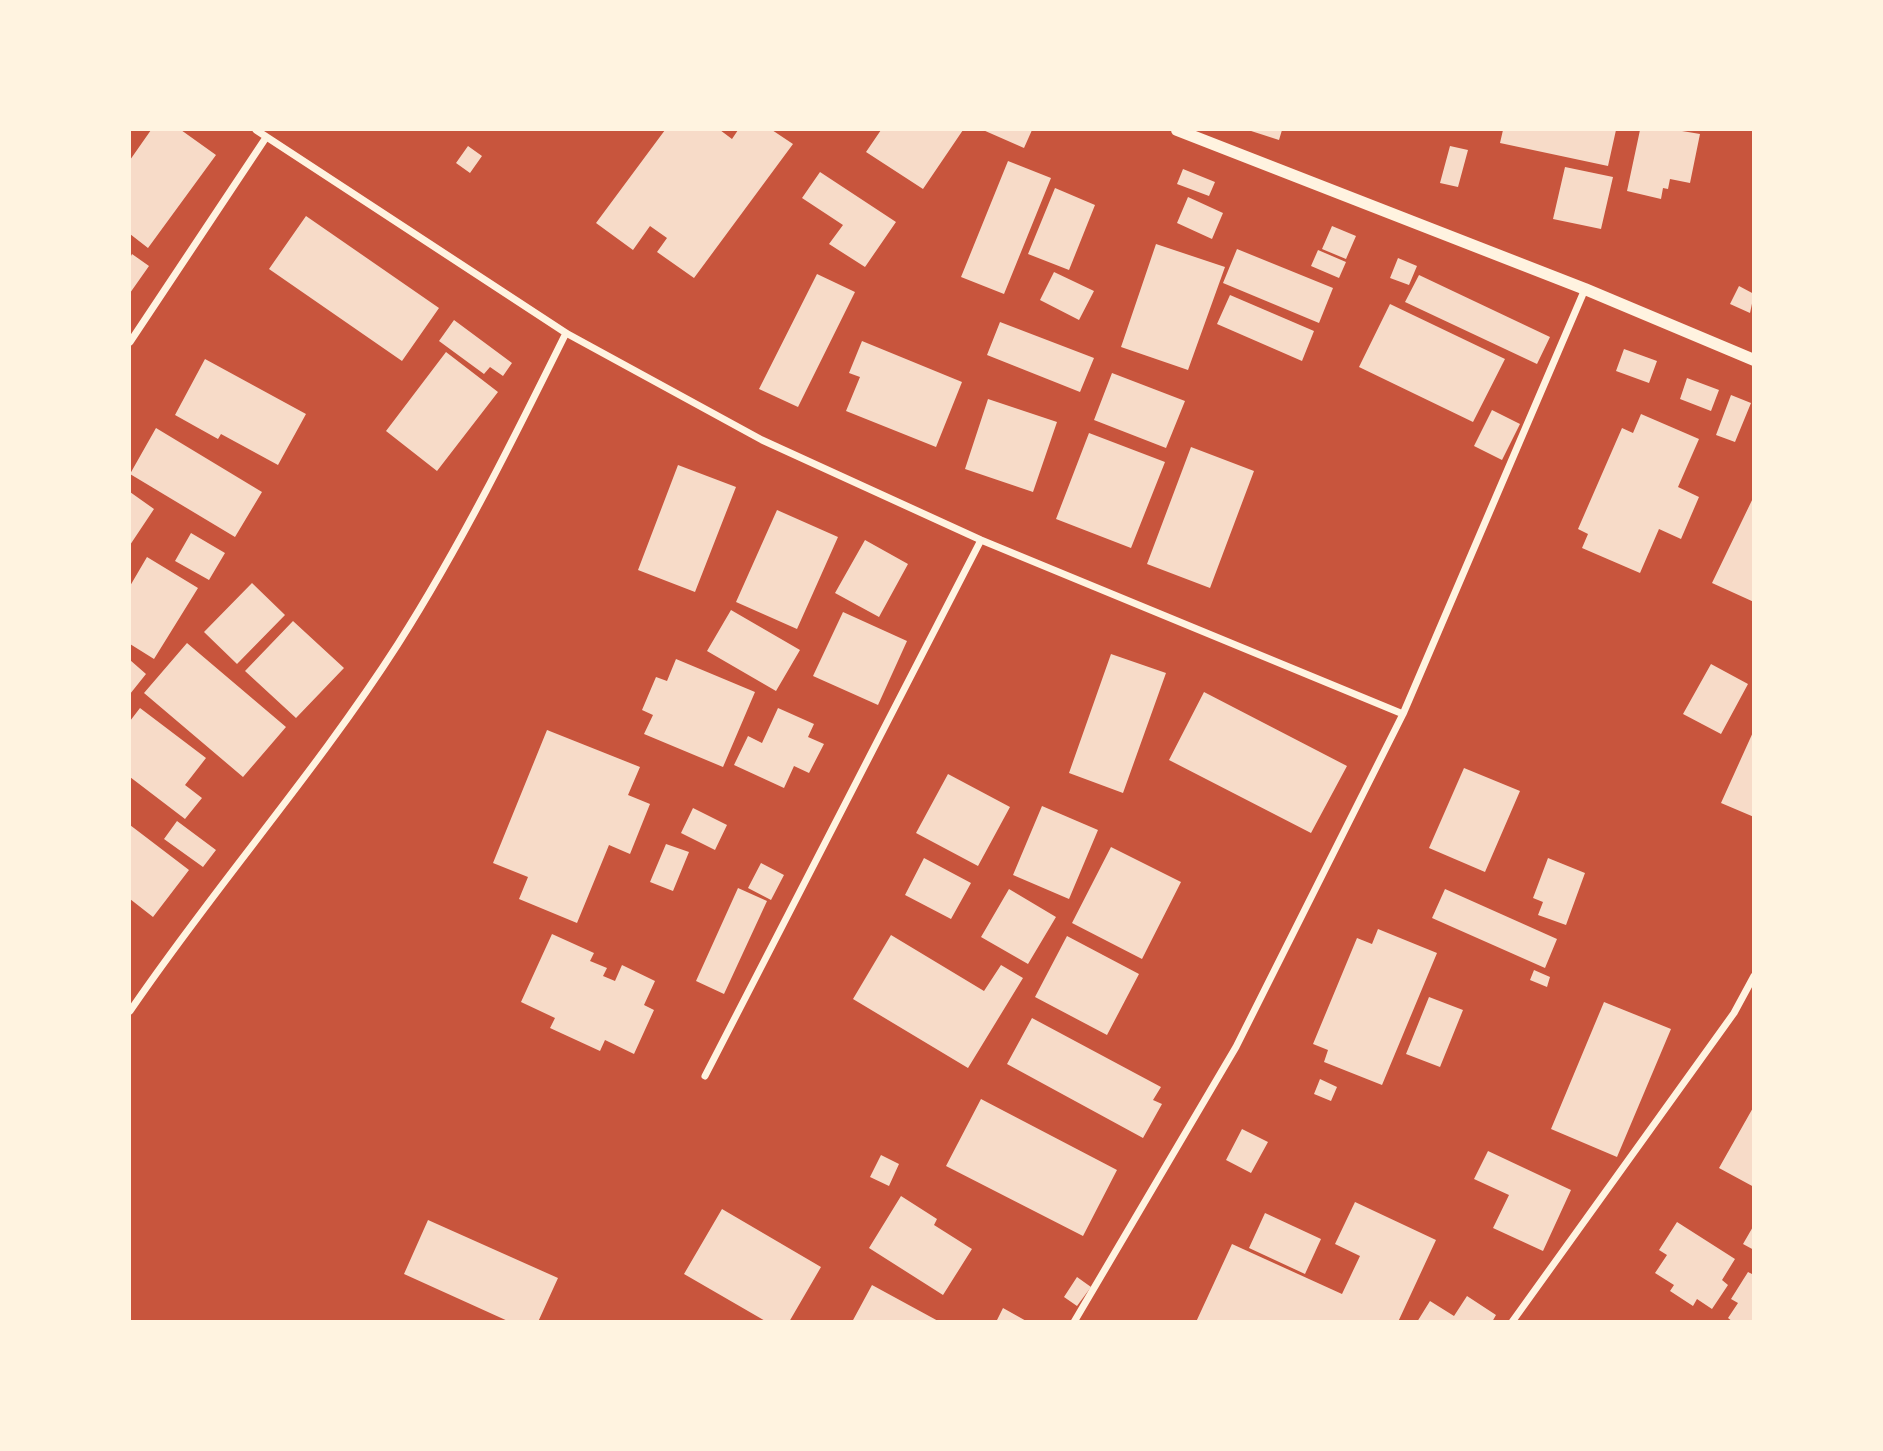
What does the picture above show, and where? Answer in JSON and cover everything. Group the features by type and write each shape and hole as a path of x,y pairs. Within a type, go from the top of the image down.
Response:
{"street":[{"path":"256,130 265,139 566,333 762,440 981,540 1403,713"},
{"path":"1177,130 1585,289 1754,360"},
{"path":"130,342 265,139"},
{"path":"1074,1321 1237,1047 1403,713 1585,289"},
{"path":"130,1011 186,929 302,780 398,644 491,483 566,333"},
{"path":"705,1076 981,540"},
{"path":"1512,1321 1734,1013 1754,976"}],"building":[{"path":"151,130 181,130 216,155 148,248 130,234 130,160"},
{"path":"665,130 720,130 732,139 738,130 772,130 793,144 694,278 657,252 667,238 650,226 633,250 596,223"},
{"path":"881,130 963,130 923,189 866,152"},
{"path":"983,130 1032,130 1024,148"},
{"path":"1248,130 1282,130 1279,140"},
{"path":"1503,130 1616,130 1608,166 1500,143"},
{"path":"1640,130 1676,130 1700,134 1690,183 1670,179 1668,189 1663,188 1661,199 1627,191"},
{"path":"468,146 482,156 470,173 456,163"},
{"path":"1450,146 1468,150 1458,187 1440,183"},
{"path":"1008,161 1051,178 1004,294 961,277"},
{"path":"1565,167 1613,177 1601,229 1553,219"},
{"path":"1183,169 1215,182 1209,196 1177,184"},
{"path":"820,172 896,222 865,267 829,244 843,225 802,198"},
{"path":"1055,188 1095,205 1069,270 1028,254"},
{"path":"1188,197 1223,213 1212,239 1177,223"},
{"path":"306,216 439,308 402,361 269,269"},
{"path":"1332,226 1356,236 1346,259 1322,249"},
{"path":"1156,244 1225,267 1188,370 1121,347"},
{"path":"1237,249 1333,288 1319,323 1223,283"},
{"path":"1318,250 1346,262 1339,278 1311,266"},
{"path":"132,254 149,266 130,293 130,258"},
{"path":"1398,258 1417,266 1409,285 1390,278"},
{"path":"1054,272 1094,291 1079,320 1040,300"},
{"path":"817,274 855,292 798,407 759,389"},
{"path":"1419,275 1550,337 1537,364 1405,302"},
{"path":"1739,286 1754,294 1750,313 1730,304"},
{"path":"1230,295 1314,331 1302,361 1217,324"},
{"path":"1390,304 1505,359 1473,422 1359,367"},
{"path":"454,320 512,363 503,376 490,367 484,374 439,341"},
{"path":"1000,322 1094,358 1080,392 987,355"},
{"path":"862,341 962,382 936,447 846,411 860,377 849,373"},
{"path":"1624,349 1657,361 1649,383 1616,371"},
{"path":"446,352 498,392 437,471 386,431"},
{"path":"205,359 306,414 278,465 221,434 218,439 175,415"},
{"path":"1112,373 1185,401 1166,448 1094,420"},
{"path":"1687,378 1719,390 1711,411 1680,399"},
{"path":"1731,395 1751,403 1735,442 1716,435"},
{"path":"988,399 1057,422 1033,492 965,469"},
{"path":"1492,410 1520,424 1502,460 1474,446"},
{"path":"1641,414 1699,439 1678,487 1699,497 1681,539 1659,529 1640,573 1582,548 1588,534 1578,529 1622,428 1633,433"},
{"path":"156,428 262,492 235,537 130,474"},
{"path":"1089,433 1165,462 1131,548 1056,519"},
{"path":"1191,447 1254,471 1210,588 1147,564"},
{"path":"678,465 736,487 695,592 638,570"},
{"path":"130,492 154,509 130,545"},
{"path":"1754,496 1754,602 1712,583"},
{"path":"777,510 838,537 797,629 736,602"},
{"path":"191,533 225,553 209,580 175,561"},
{"path":"865,540 908,564 879,617 835,593"},
{"path":"147,557 198,588 154,659 130,644 130,586"},
{"path":"252,583 285,615 237,664 204,632"},
{"path":"731,610 800,650 776,691 707,651"},
{"path":"843,612 907,641 878,705 813,676"},
{"path":"293,621 344,668 296,718 245,671"},
{"path":"187,643 286,727 243,777 144,693"},
{"path":"1111,654 1166,673 1123,793 1069,773"},
{"path":"676,659 755,692 723,767 644,734 653,715 642,710 656,677 667,681"},
{"path":"130,660 146,674 130,694"},
{"path":"1711,664 1748,684 1721,734 1683,714"},
{"path":"1204,692 1347,766 1311,833 1169,760"},
{"path":"140,708 206,758 185,785 202,798 185,819 130,777 130,721"},
{"path":"778,708 814,724 808,737 824,744 809,773 794,766 784,788 734,765 748,736 762,743"},
{"path":"547,730 640,767 628,795 650,804 630,854 609,845 577,923 519,899 528,877 493,863"},
{"path":"1754,730 1754,817 1721,803"},
{"path":"1464,768 1520,791 1485,872 1429,848"},
{"path":"948,774 1010,807 978,866 916,833"},
{"path":"1042,806 1098,830 1069,899 1013,875"},
{"path":"693,808 727,825 715,850 681,833"},
{"path":"177,821 216,850 203,867 164,839"},
{"path":"130,825 189,870 153,917 130,899"},
{"path":"666,844 689,852 673,891 650,882"},
{"path":"1111,847 1181,882 1142,959 1072,923"},
{"path":"924,858 971,883 951,919 905,895"},
{"path":"1548,858 1585,873 1566,925 1538,915 1543,902 1533,898"},
{"path":"761,863 784,875 771,900 748,888"},
{"path":"738,888 767,901 724,994 696,981"},
{"path":"1009,889 1056,917 1028,964 981,937"},
{"path":"1445,889 1557,939 1545,968 1432,918"},
{"path":"1378,929 1437,953 1382,1085 1324,1062 1328,1050 1313,1044 1357,938 1372,944"},
{"path":"552,934 594,953 590,961 607,968 603,976 615,981 622,965 655,981 644,1005 654,1010 634,1054 605,1040 600,1051 550,1028 555,1018 521,1002"},
{"path":"891,935 984,991 1001,965 1023,978 968,1068 853,999"},
{"path":"1067,936 1139,974 1107,1035 1035,997"},
{"path":"1534,970 1550,977 1547,987 1530,980"},
{"path":"1429,997 1463,1010 1440,1067 1406,1054"},
{"path":"1604,1002 1671,1029 1617,1157 1551,1129"},
{"path":"1032,1018 1161,1087 1153,1100 1162,1104 1143,1138 1007,1064"},
{"path":"1320,1079 1337,1087 1331,1101 1314,1094"},
{"path":"981,1099 1117,1170 1083,1236 946,1166"},
{"path":"1754,1106 1754,1187 1719,1168"},
{"path":"1242,1129 1268,1142 1251,1173 1226,1160"},
{"path":"1488,1151 1571,1190 1543,1251 1493,1228 1509,1195 1474,1179"},
{"path":"881,1155 899,1164 889,1186 870,1177"},
{"path":"901,1196 937,1219 934,1225 972,1249 943,1295 869,1248"},
{"path":"1355,1202 1436,1240 1398,1322 1196,1322 1232,1244 1342,1294 1360,1256 1335,1244"},
{"path":"722,1209 821,1267 789,1322 767,1322 684,1274"},
{"path":"1265,1213 1321,1239 1305,1274 1249,1248"},
{"path":"428,1220 558,1278 538,1322 510,1322 404,1274"},
{"path":"1677,1222 1735,1259 1722,1280 1728,1285 1712,1309 1697,1299 1693,1306 1670,1291 1674,1285 1655,1273 1667,1255 1659,1250"},
{"path":"1754,1225 1754,1250 1743,1244"},
{"path":"1748,1272 1754,1275 1754,1322 1733,1322 1728,1318 1738,1303 1731,1299"},
{"path":"1077,1277 1091,1287 1077,1306 1064,1297"},
{"path":"872,1285 940,1322 852,1322"},
{"path":"1467,1296 1496,1315 1492,1322 1417,1322 1430,1301 1454,1316"},
{"path":"1003,1308 1028,1322 996,1322"}]}
